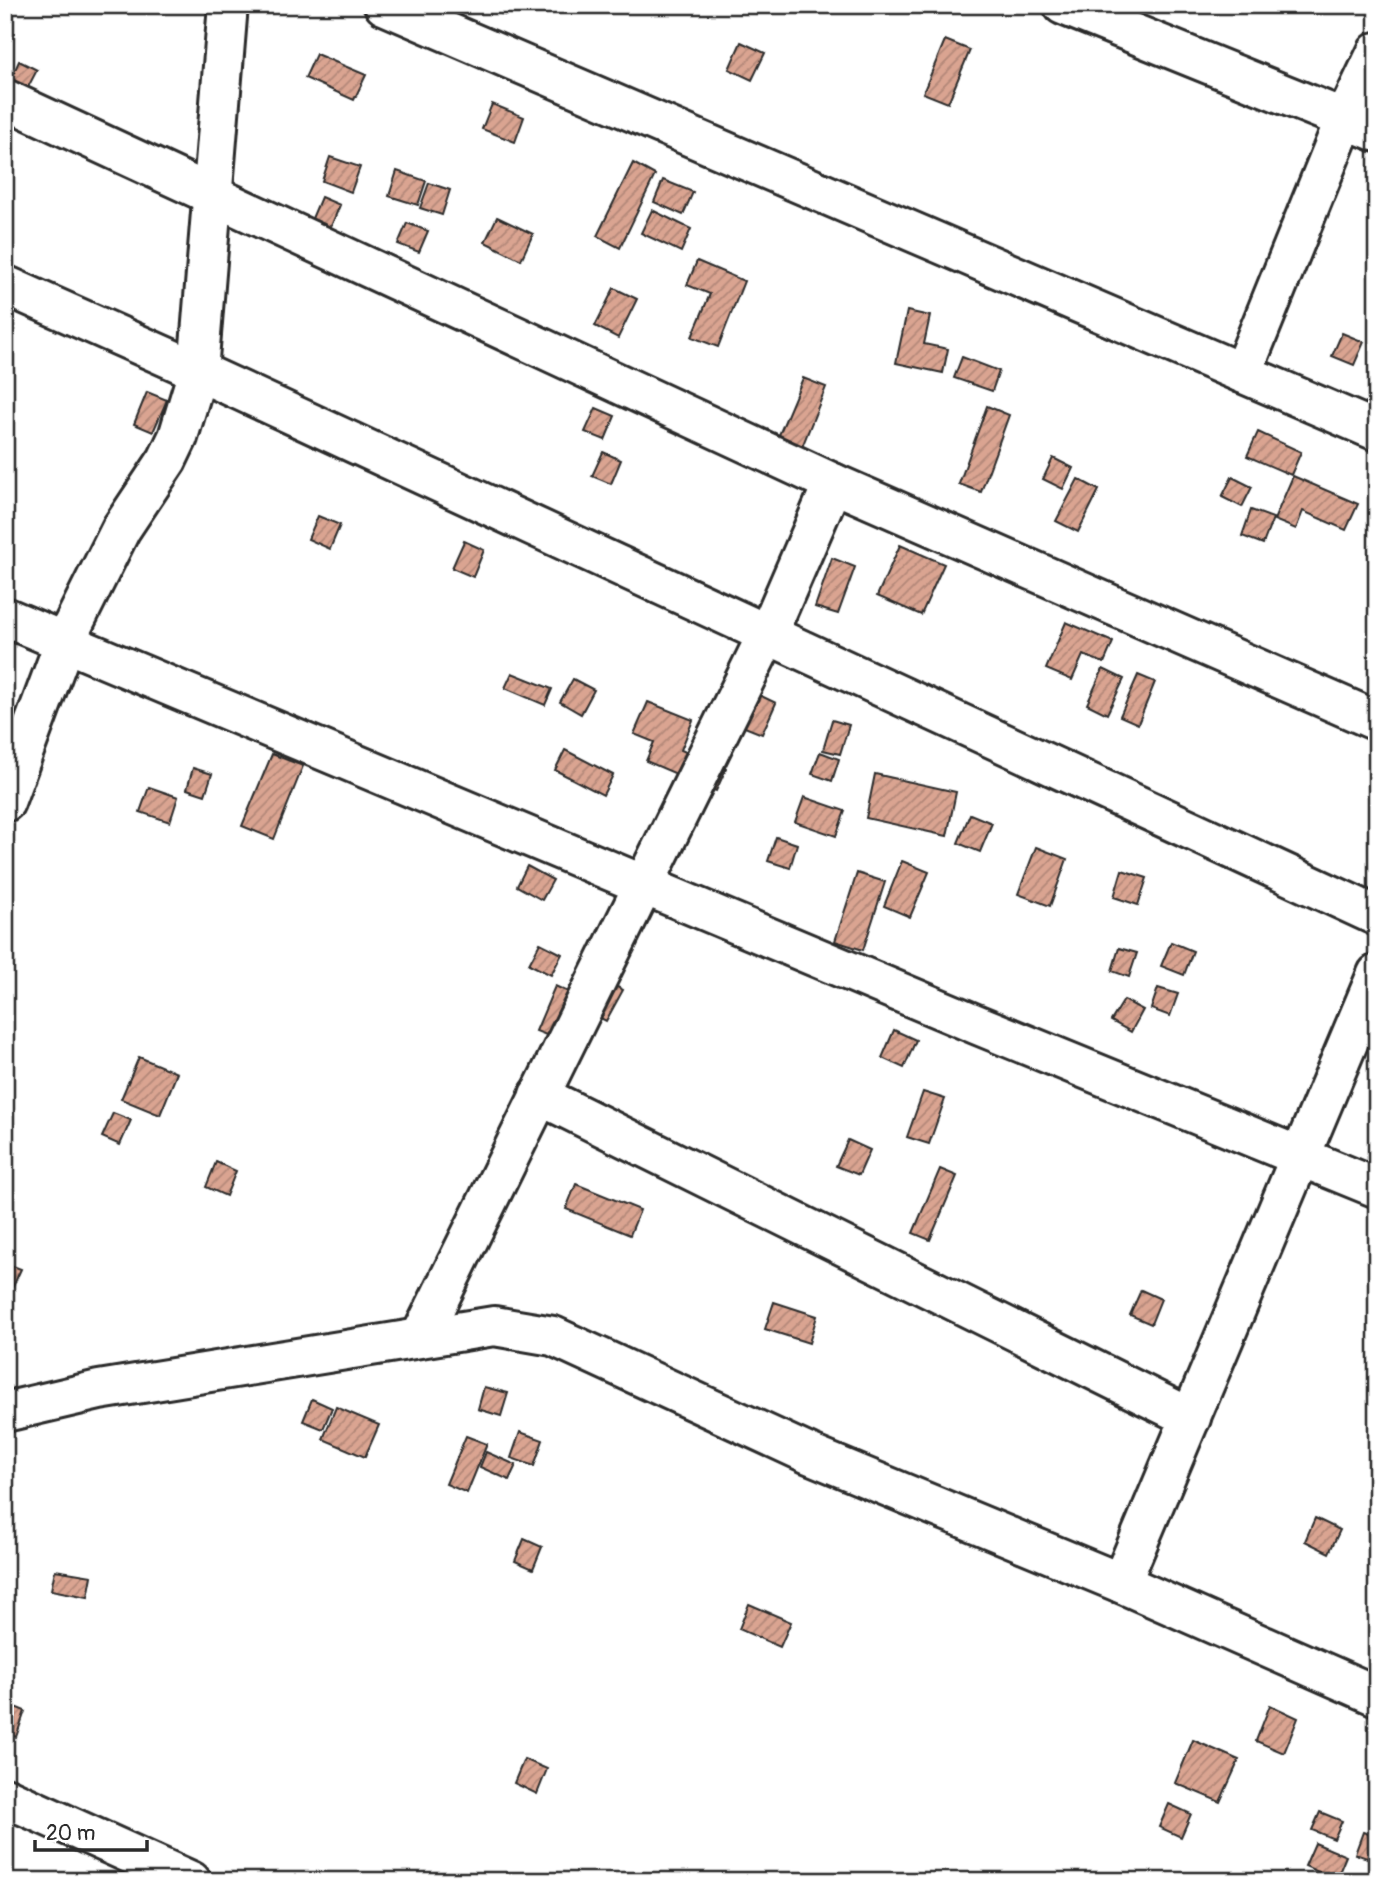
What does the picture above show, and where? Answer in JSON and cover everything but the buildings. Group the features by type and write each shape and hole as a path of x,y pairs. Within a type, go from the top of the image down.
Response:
{"street":[{"path":"5,802 65,641 121,529 167,460 178,437 198,371 228,5"},
{"path":"384,5 1377,431"},
{"path":"1063,5 1361,125"},
{"path":"1242,373 1361,125 1377,52"},
{"path":"5,99 832,483 1377,721"},
{"path":"5,285 198,371 1377,916"},
{"path":"421,1336 768,634 832,483"},
{"path":"5,617 978,1025 1377,1188"},
{"path":"1121,1583 1299,1154 1377,974"},
{"path":"539,1095 1191,1418"},
{"path":"5,1412 99,1390 421,1336 494,1326 552,1335 809,1454 1121,1583 1377,1696"},
{"path":"5,1797 191,1881"}]}
